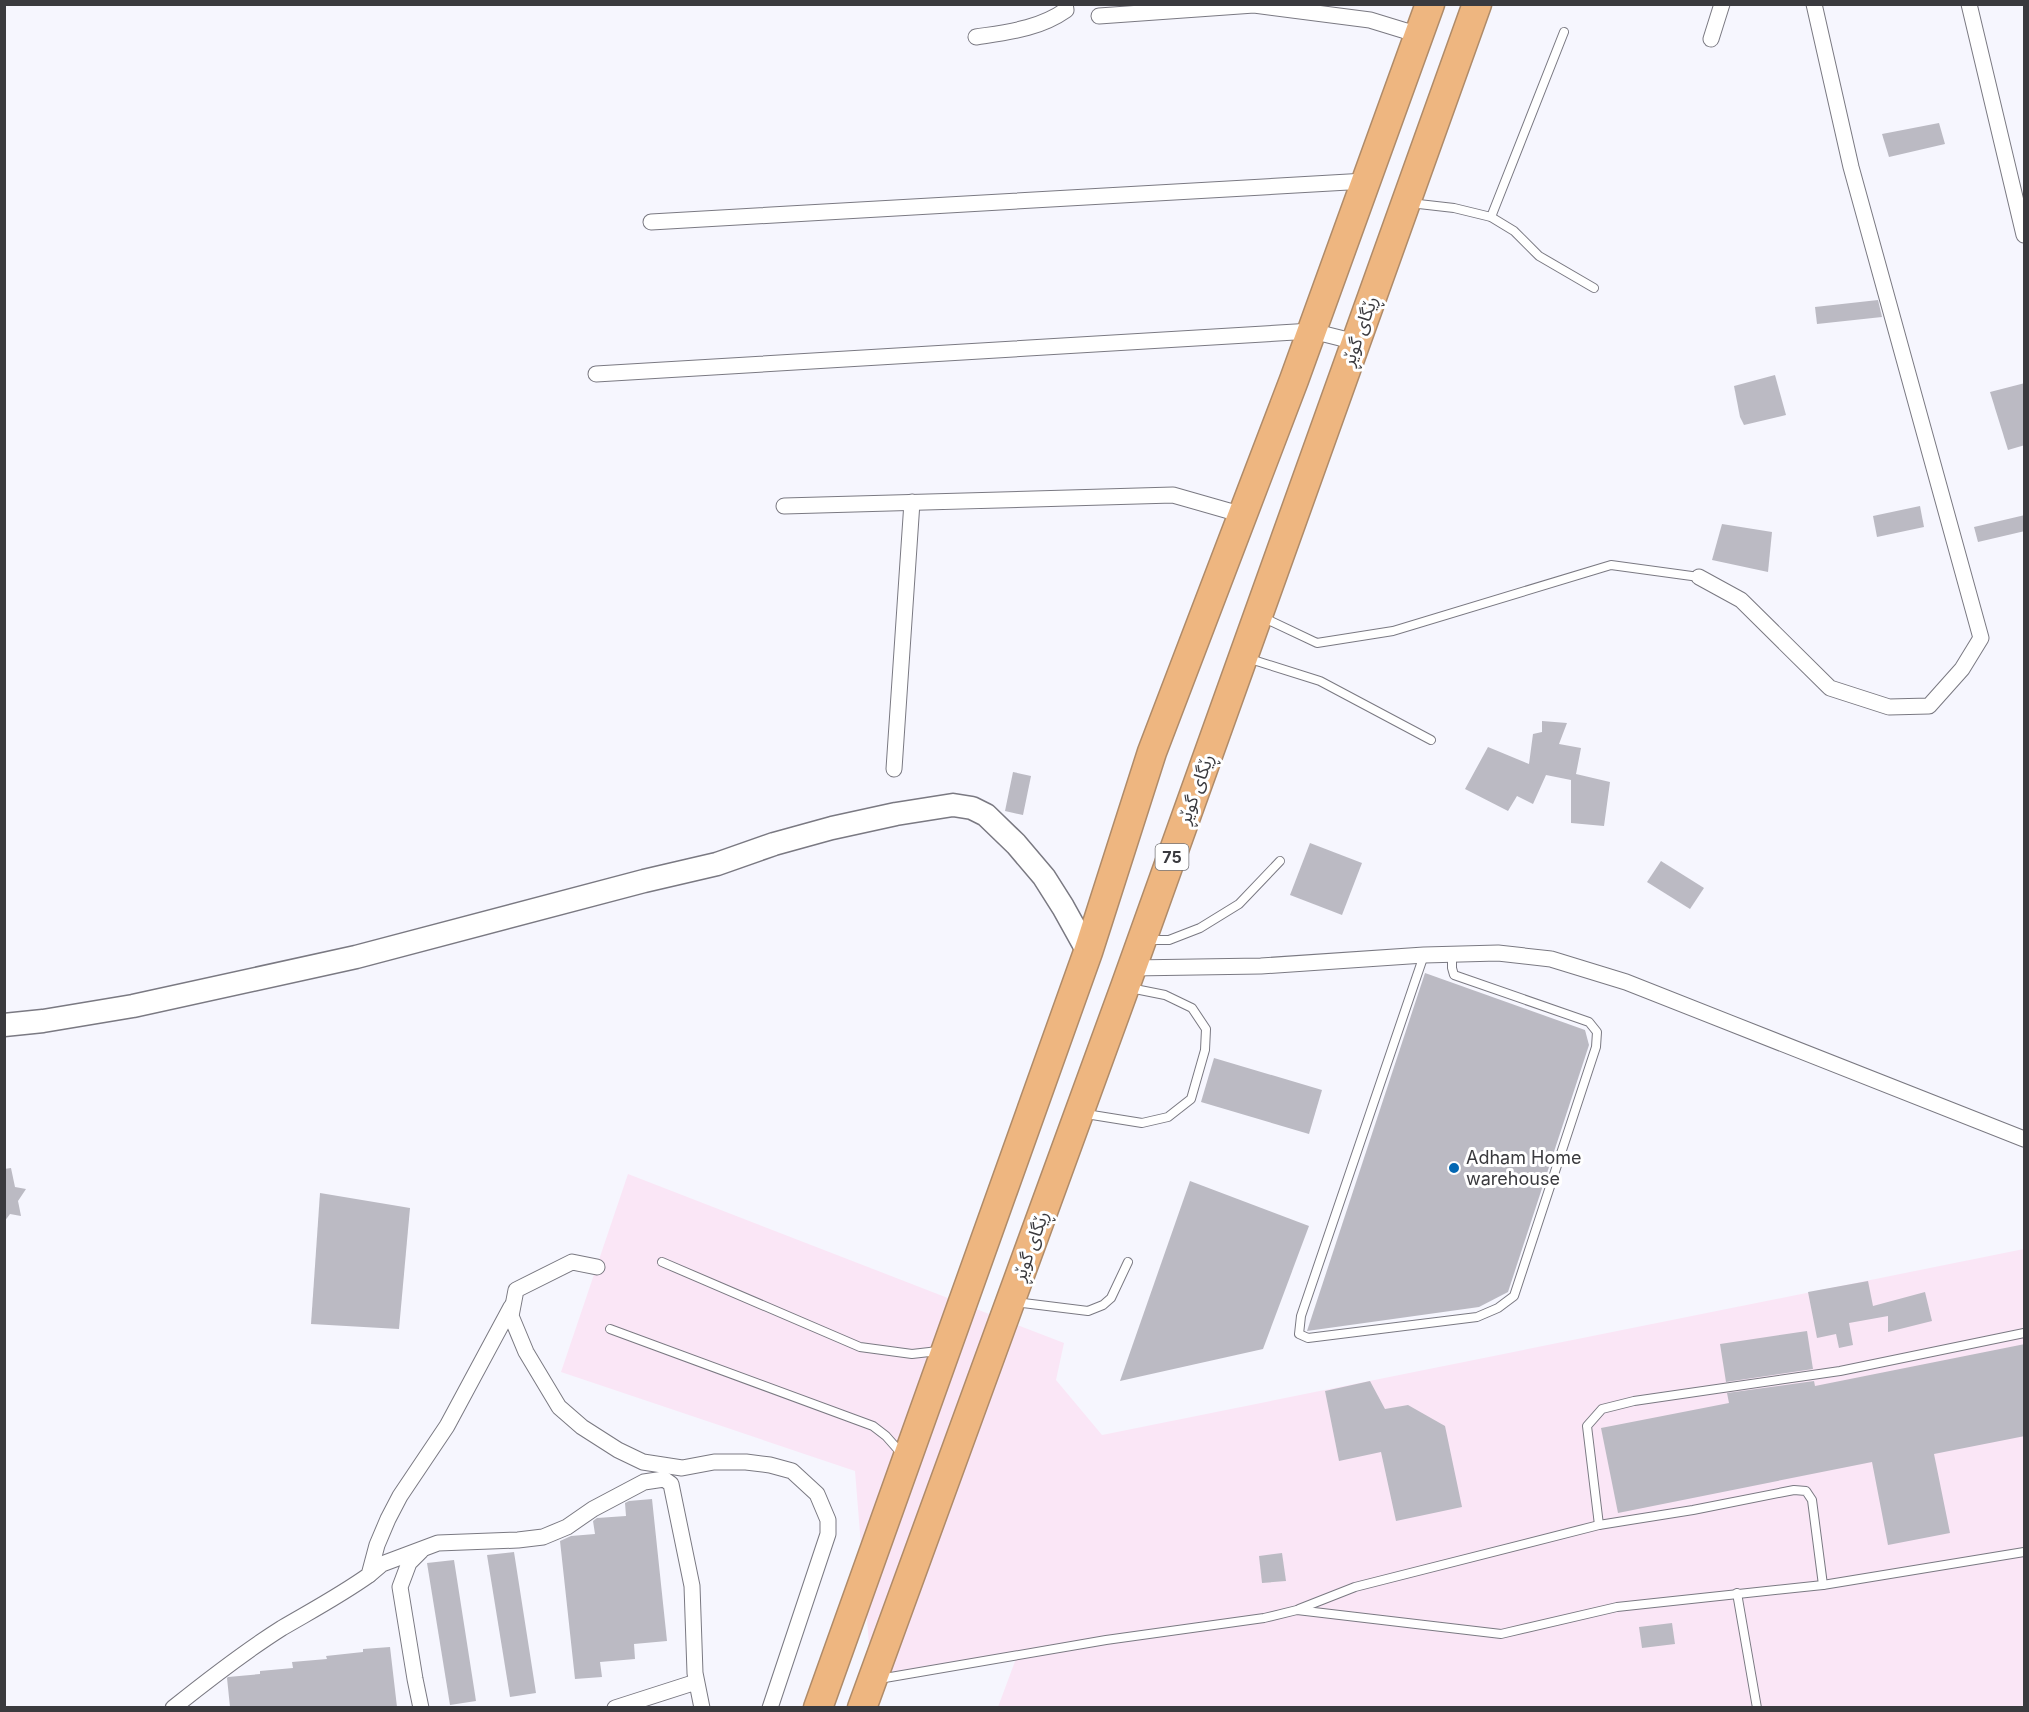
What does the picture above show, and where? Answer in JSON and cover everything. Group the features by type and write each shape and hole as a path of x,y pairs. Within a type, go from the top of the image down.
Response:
{"highway":[{"path":"818,1707 1088,952 1152,752 1312,331 1430,4"},
{"name":"ڕێگای گوێڕ","path":"862,1707 1129,978 1477,4"}],"street":[{"path":"976,37 1032,28 1054,19 1066,10 1065,4"},
{"path":"1099,16 1254,4 1370,20 1419,35"},
{"path":"1711,39 1722,4"},
{"path":"1699,577 1742,600 1830,688 1889,707 1929,706 1962,669 1981,638 1851,167 1814,4"},
{"path":"1969,4 2025,235"},
{"path":"651,222 1366,181"},
{"path":"596,374 1312,331 1356,342"},
{"path":"784,506 1173,495 1243,515"},
{"path":"894,770 912,502"},
{"path":"4,1025 43,1022 133,1006 356,957 717,864 774,844 832,828 896,814 952,806 972,808 986,815 1016,844 1050,887 1088,952"},
{"path":"1129,978 1424,955 1498,953 1551,959 1626,982 2025,1138"},
{"path":"597,1267 572,1262 516,1290 511,1316 526,1352 558,1407 582,1427 642,1462 682,1468 714,1462 746,1462 792,1471 817,1494 828,1520 828,1534 770,1707"},
{"path":"369,1575 377,1545 400,1496 447,1426 515,1299"},
{"path":"173,1707 244,1654 343,1594 382,1564 438,1543 543,1537 567,1527 593,1509 644,1482 664,1479 671,1484 692,1586 696,1682 702,1707"},
{"path":"421,1707 400,1587 409,1563 423,1549"},
{"path":"615,1707 696,1682"}],"lane":[{"path":"1491,217 1564,32"},
{"path":"1406,202 1454,208 1491,217 1515,231 1539,256 1594,288"},
{"path":"1258,615 1317,643 1393,632 1611,565 1699,577"},
{"path":"1243,657 1320,681 1431,740"},
{"path":"1142,940 1169,940 1200,928 1239,904 1280,861"},
{"path":"1424,955 1301,1316 1299,1334 1308,1338 1478,1317 1498,1308 1514,1296 1596,1047 1597,1032 1589,1022 1454,975 1452,954"},
{"path":"1079,1113 1142,1123 1168,1117 1191,1100 1205,1050 1206,1029 1192,1008 1129,978"},
{"path":"662,1262 860,1347 912,1354 945,1350"},
{"path":"1011,1301 1088,1311 1111,1298 1128,1262"},
{"path":"610,1329 873,1426 886,1436 906,1460"},
{"path":"1599,1525 1587,1426 1602,1409 1634,1401 1840,1371 2025,1333"},
{"path":"872,1681 1106,1640 1264,1618 1297,1610 1355,1587 1599,1525 1693,1510 1794,1490 1806,1491 1812,1500 1823,1585"},
{"path":"1297,1610 1501,1634 1617,1607 1823,1585 2025,1552"},
{"path":"1737,1593 1757,1707"}],"shaded area":[{"path":"628,1174 1064,1343 1056,1380 1102,1435 2024,1249 2024,1707 998,1707 1017,1656 872,1681 855,1471 561,1372"}],"building":[{"path":"1939,123 1945,144 1889,157 1882,134"},
{"path":"1878,300 1882,317 1817,324 1815,307"},
{"path":"1775,375 1786,415 1744,425 1740,417 1734,386"},
{"path":"2025,383 2025,445 2008,450 1990,392"},
{"path":"1920,506 1924,527 1877,537 1873,516"},
{"path":"2025,515 2025,531 1978,542 1974,527"},
{"path":"1722,524 1772,532 1768,572 1712,560"},
{"path":"1542,721 1567,723 1559,744 1581,748 1576,774 1610,782 1604,826 1571,823 1571,780 1546,775 1533,804 1517,796 1508,811 1465,789 1488,747 1529,764 1533,734 1542,732"},
{"path":"1013,772 1031,776 1023,815 1005,811"},
{"path":"1310,843 1362,863 1342,915 1290,895"},
{"path":"1661,861 1704,888 1690,909 1647,882"},
{"name":"Adham Home warehouse","path":"1425,973 1585,1030 1589,1045 1508,1292 1479,1307 1307,1331"},
{"path":"1214,1058 1322,1090 1309,1134 1201,1102"},
{"path":"11,1168 15,1187 26,1189 18,1201 21,1216 10,1214 4,1222 4,1169"},
{"path":"1190,1181 1309,1226 1263,1349 1120,1381"},
{"path":"320,1193 410,1208 399,1329 311,1324"},
{"path":"1868,1281 1873,1306 1925,1292 1932,1321 1888,1332 1888,1316 1849,1323 1853,1345 1839,1348 1836,1334 1817,1338 1808,1292"},
{"path":"1807,1331 1813,1369 1726,1382 1720,1344"},
{"path":"2025,1344 2025,1436 1934,1454 1950,1533 1888,1545 1872,1462 1618,1513 1601,1428 1729,1403 1727,1393 1814,1381 1815,1386"},
{"path":"1370,1381 1385,1409 1408,1405 1445,1426 1462,1507 1396,1521 1381,1452 1339,1461 1325,1391"},
{"path":"652,1499 667,1641 634,1644 635,1659 600,1662 602,1677 575,1679 560,1541 571,1536 595,1534 593,1521 597,1518 626,1516 625,1503"},
{"path":"514,1552 536,1693 510,1697 487,1555"},
{"path":"1282,1553 1286,1581 1262,1583 1259,1556"},
{"path":"454,1560 476,1701 450,1705 427,1563"},
{"path":"1672,1623 1675,1644 1642,1648 1639,1627"},
{"path":"390,1647 397,1707 230,1707 228,1677 293,1668 292,1662 327,1659 326,1656"}],"place":[{"name":"Adham Home warehouse","path":"1454,1168"}]}
